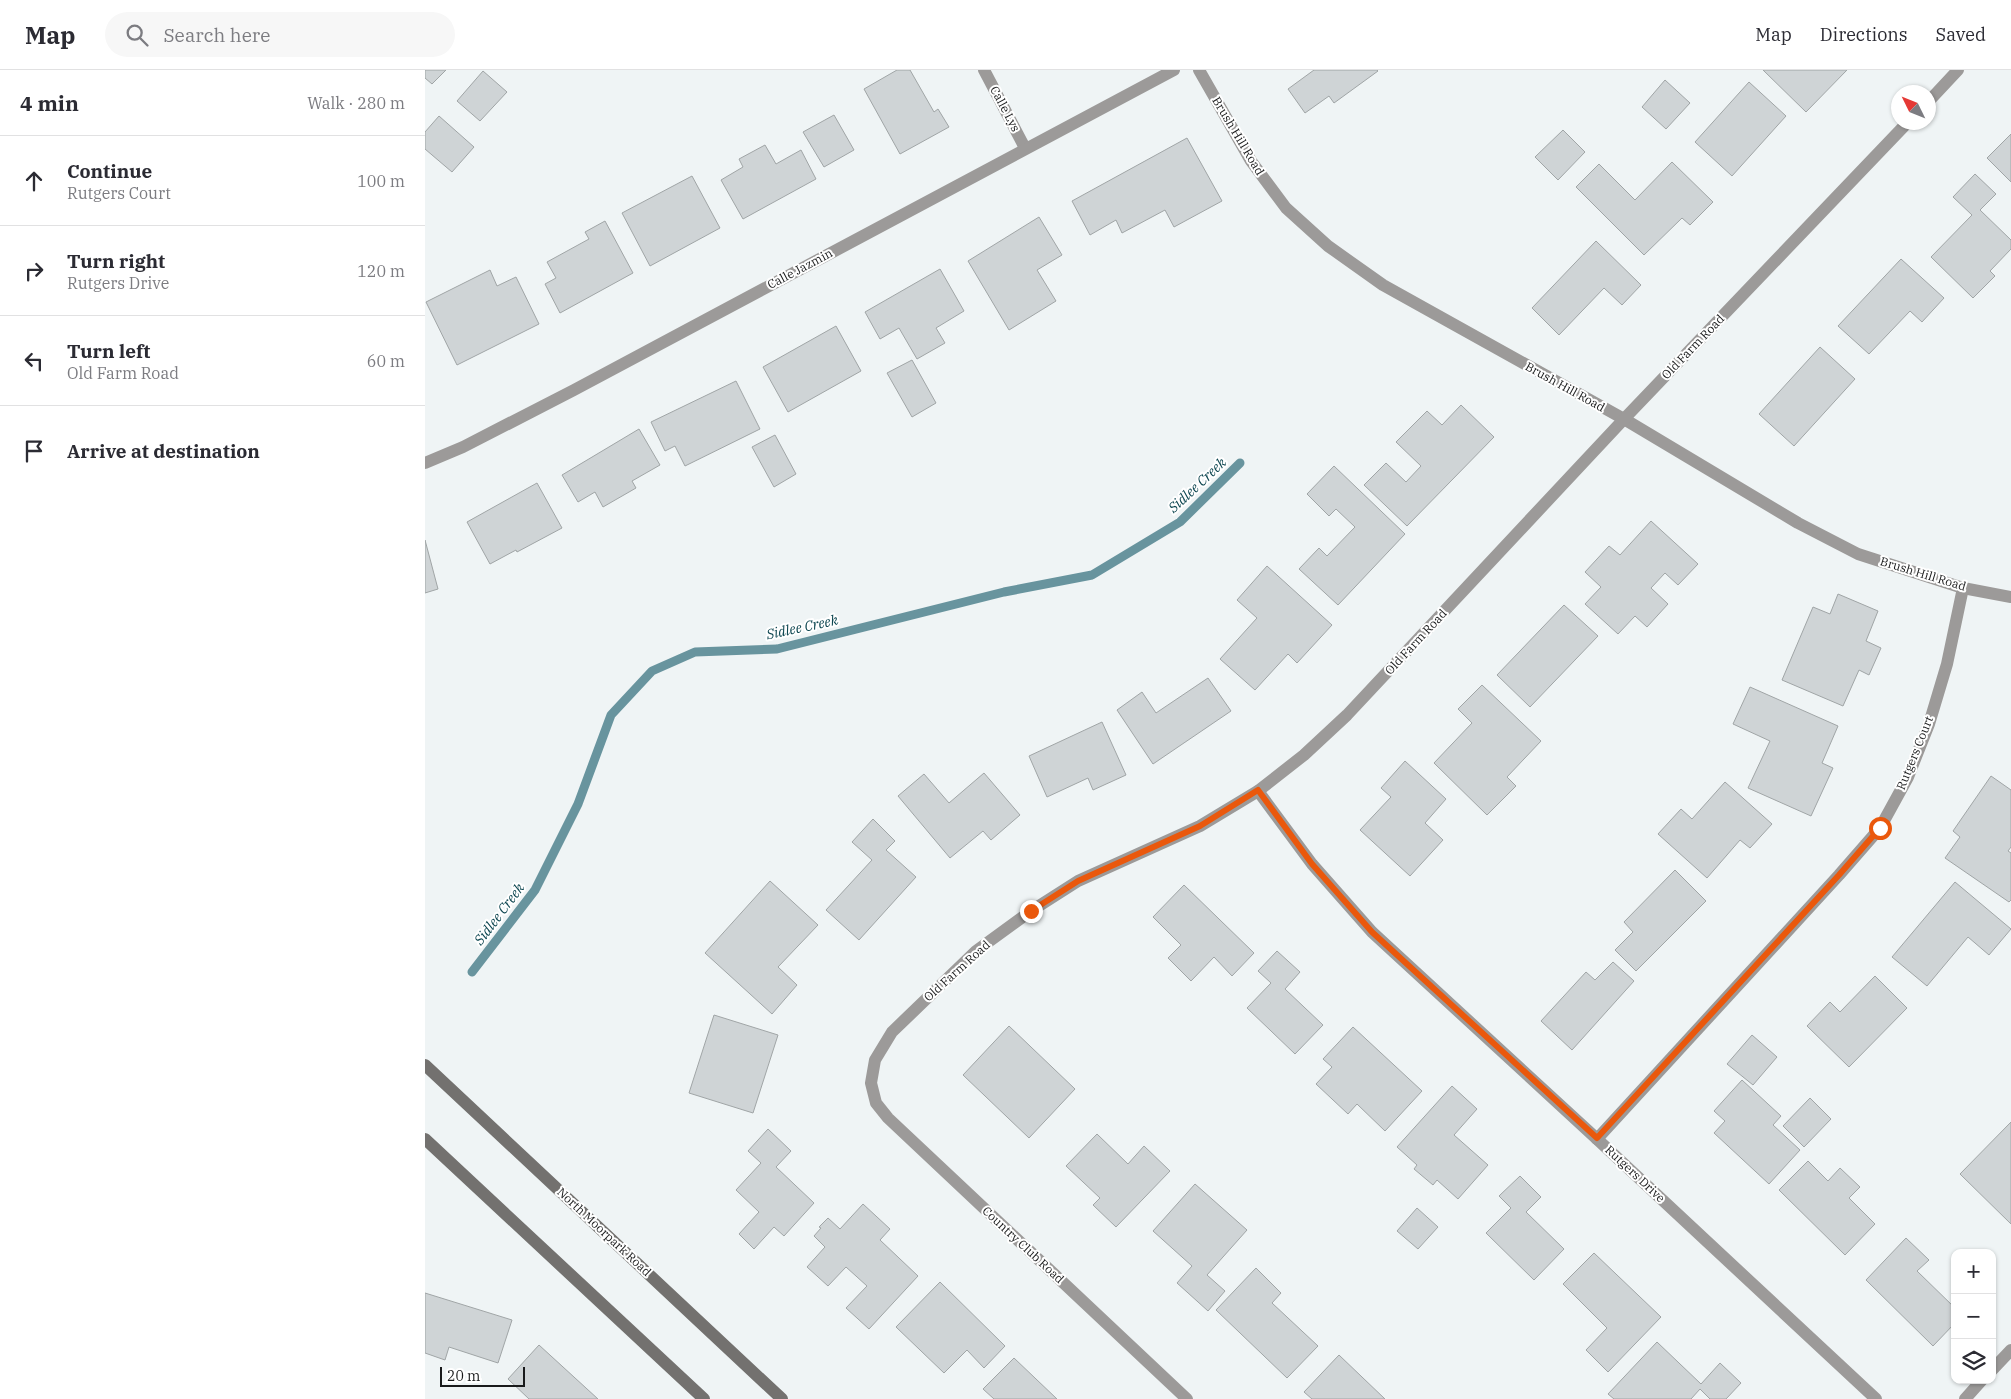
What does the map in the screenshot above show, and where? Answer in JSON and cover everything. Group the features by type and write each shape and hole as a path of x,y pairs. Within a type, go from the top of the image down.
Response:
{"main road":[{"name":"North Moorpark Road","path":"425,1065 783,1399"},
{"path":"425,1139 704,1399"}],"street":[{"name":"Calle Lys","path":"984,70 1025,148"},
{"name":"Calle Jazmin","path":"425,463 463,447 573,390 1174,70"},
{"name":"Brush Hill Road","path":"1199,70 1251,161 1286,208 1328,246 1383,285 1623,419 1798,523 1858,554 1963,588 2011,597"},
{"path":"1936,94 1958,70"},
{"name":"Old Farm Road","path":"871,1084 875,1060 892,1032 976,951 1031,911 1078,881 1200,826 1258,790 1304,755 1347,715 1623,419 1900,130"},
{"name":"Rutgers Court","path":"1597,1138 1832,883 1880,828 1908,777 1929,724 1947,664 1963,588"},
{"name":"Rutgers Drive","path":"1258,790 1312,864 1372,932 1597,1138 1876,1399"},
{"name":"Country Club Road","path":"871,1084 876,1103 888,1118 1187,1399"},
{"path":"1996,1366 2011,1350"},
{"path":"1965,1399 1978,1384"}],"building":[{"path":"425,70 446,70 432,84 425,78"},
{"path":"897,70 910,70 934,112 938,109 949,127 900,154 864,89"},
{"path":"1314,70 1378,71 1334,103 1329,96 1305,113 1288,89"},
{"path":"1763,70 1847,70 1806,112"},
{"path":"483,71 507,92 480,121 457,101"},
{"path":"1665,80 1690,103 1666,129 1642,107"},
{"path":"1749,82 1786,116 1732,176 1695,142"},
{"path":"834,115 854,150 824,167 803,132"},
{"path":"439,116 474,147 452,172 425,149 425,132"},
{"path":"1563,130 1585,152 1558,180 1535,157"},
{"path":"2011,134 2011,182 1987,158"},
{"path":"1187,138 1222,201 1174,227 1165,210 1122,233 1116,220 1090,235 1072,201"},
{"path":"765,145 776,164 801,150 816,179 743,219 721,180 743,167 739,159"},
{"path":"1672,162 1713,202 1690,225 1682,218 1644,255 1576,187 1599,164 1635,200"},
{"path":"1975,174 1996,194 1980,210 2011,240 2011,249 1990,271 1995,276 1973,298 1931,257 1972,215 1953,197"},
{"path":"692,176 720,228 650,266 622,213"},
{"path":"1039,217 1062,255 1037,270 1056,301 1009,330 968,261"},
{"path":"605,221 633,273 560,313 545,284 556,278 547,262 589,239 585,232"},
{"path":"1596,241 1641,285 1622,305 1604,288 1559,335 1532,308"},
{"path":"1901,259 1944,298 1922,322 1910,311 1869,354 1838,326"},
{"path":"940,269 964,311 936,328 945,343 917,359 899,328 880,339 865,312"},
{"path":"490,270 497,286 516,277 539,324 457,365 426,302"},
{"path":"836,326 861,371 788,412 763,367"},
{"path":"1820,347 1855,379 1794,446 1759,414"},
{"path":"912,360 936,403 912,417 887,373"},
{"path":"736,381 760,429 685,466 675,446 665,451 651,422"},
{"path":"1461,405 1494,437 1407,526 1364,485 1386,463 1406,482 1421,466 1396,442 1427,411 1442,425"},
{"path":"639,429 660,465 632,481 636,488 603,507 595,492 578,502 562,475"},
{"path":"775,435 796,474 774,487 752,447"},
{"path":"1334,466 1405,534 1338,605 1299,569 1319,548 1327,556 1355,527 1336,509 1329,516 1307,494"},
{"path":"537,483 562,528 490,564 467,522"},
{"path":"1651,521 1698,564 1678,585 1665,573 1651,588 1668,604 1647,627 1635,616 1618,634 1585,604 1601,587 1585,572 1609,546 1620,555"},
{"path":"425,540 438,589 425,593"},
{"path":"1267,566 1332,625 1297,663 1288,654 1255,690 1220,659 1257,618 1237,600"},
{"path":"1838,594 1878,611 1866,641 1881,648 1869,675 1859,670 1843,706 1782,680 1813,607 1830,614"},
{"path":"1564,605 1598,636 1530,707 1497,675"},
{"path":"1208,678 1231,711 1153,764 1117,710 1142,692 1156,713"},
{"path":"1482,685 1541,741 1507,777 1516,786 1487,815 1434,763 1472,723 1458,709"},
{"path":"1750,687 1838,726 1822,763 1833,768 1811,816 1748,788 1770,741 1733,724"},
{"path":"1102,722 1126,775 1093,790 1088,778 1047,797 1029,756"},
{"path":"1405,761 1446,799 1425,823 1443,840 1410,876 1360,830 1391,797 1381,788"},
{"path":"984,773 1020,815 991,840 983,831 950,858 898,796 924,774 949,803"},
{"path":"1991,776 2011,790 2011,847 2008,851 2011,853 2011,900 2009,902 1945,858 1960,837 1953,831"},
{"path":"1725,782 1772,824 1750,848 1740,840 1707,878 1658,834 1681,809 1692,819"},
{"path":"873,819 895,841 886,850 916,877 859,940 826,910 872,860 852,842"},
{"path":"1675,870 1706,901 1636,971 1615,950 1633,932 1624,922"},
{"path":"770,881 818,925 778,967 797,985 772,1014 705,953"},
{"path":"1955,882 2011,929 1989,955 1968,937 1927,986 1892,957"},
{"path":"1184,885 1254,953 1232,976 1214,957 1191,981 1168,958 1181,945 1153,917"},
{"path":"1277,951 1300,972 1285,989 1323,1025 1295,1054 1247,1008 1271,983 1258,971"},
{"path":"1613,962 1634,981 1572,1050 1541,1021 1586,972 1595,980"},
{"path":"1875,976 1907,1008 1849,1067 1807,1026 1830,1002 1840,1012"},
{"path":"714,1015 778,1035 753,1113 689,1093"},
{"path":"1009,1026 1075,1089 1029,1138 963,1075"},
{"path":"1353,1027 1422,1091 1385,1131 1357,1104 1348,1114 1316,1084 1332,1067 1323,1059"},
{"path":"1752,1035 1777,1057 1753,1085 1727,1064"},
{"path":"1742,1080 1781,1116 1773,1125 1800,1150 1769,1184 1714,1133 1725,1121 1714,1111"},
{"path":"1452,1086 1477,1109 1454,1135 1488,1165 1458,1199 1437,1180 1433,1185 1414,1169 1417,1165 1397,1147"},
{"path":"1810,1098 1831,1119 1804,1147 1783,1126"},
{"path":"2011,1122 2011,1224 1960,1174"},
{"path":"768,1129 791,1151 776,1167 814,1203 784,1236 774,1227 754,1249 739,1234 759,1212 736,1190 761,1163 748,1151"},
{"path":"1097,1134 1128,1164 1144,1146 1170,1171 1116,1227 1093,1205 1100,1198 1066,1166"},
{"path":"1808,1161 1828,1181 1840,1168 1860,1187 1849,1198 1875,1224 1845,1255 1779,1190"},
{"path":"1520,1176 1541,1197 1526,1212 1564,1249 1534,1280 1486,1233 1511,1208 1499,1196"},
{"path":"1195,1184 1247,1230 1207,1275 1225,1291 1208,1311 1177,1283 1192,1266 1153,1231"},
{"path":"863,1204 890,1229 880,1240 918,1276 869,1329 846,1308 867,1286 846,1267 828,1286 807,1267 825,1247 814,1236 821,1228 819,1227 828,1218 840,1229"},
{"path":"1417,1208 1438,1227 1418,1249 1397,1231"},
{"path":"1906,1238 1929,1260 1917,1271 1951,1304 1951,1327 1933,1346 1866,1280"},
{"path":"1594,1253 1661,1317 1608,1372 1586,1350 1607,1328 1563,1284"},
{"path":"1256,1268 1281,1293 1272,1303 1318,1346 1287,1378 1216,1310"},
{"path":"940,1282 1005,1346 984,1368 967,1350 944,1373 896,1327"},
{"path":"425,1293 512,1320 498,1363 449,1347 445,1360 425,1353"},
{"path":"1657,1342 1701,1384 1720,1363 1741,1383 1726,1399 1710,1399 1700,1389 1691,1399 1614,1399 1608,1394"},
{"path":"539,1345 598,1399 529,1399 508,1379"},
{"path":"1339,1355 1385,1399 1312,1399 1304,1392"},
{"path":"1014,1358 1057,1399 994,1399 983,1389"}],"waterway":[{"name":"Sidlee Creek","path":"472,972 535,890 578,804 611,715 652,671 695,652 777,649 1004,592 1092,575 1180,522 1240,463"}],"route":[{"path":"1031,911 1078,881 1200,826 1258,790 1312,864 1372,932 1597,1138 1880,828"}]}
